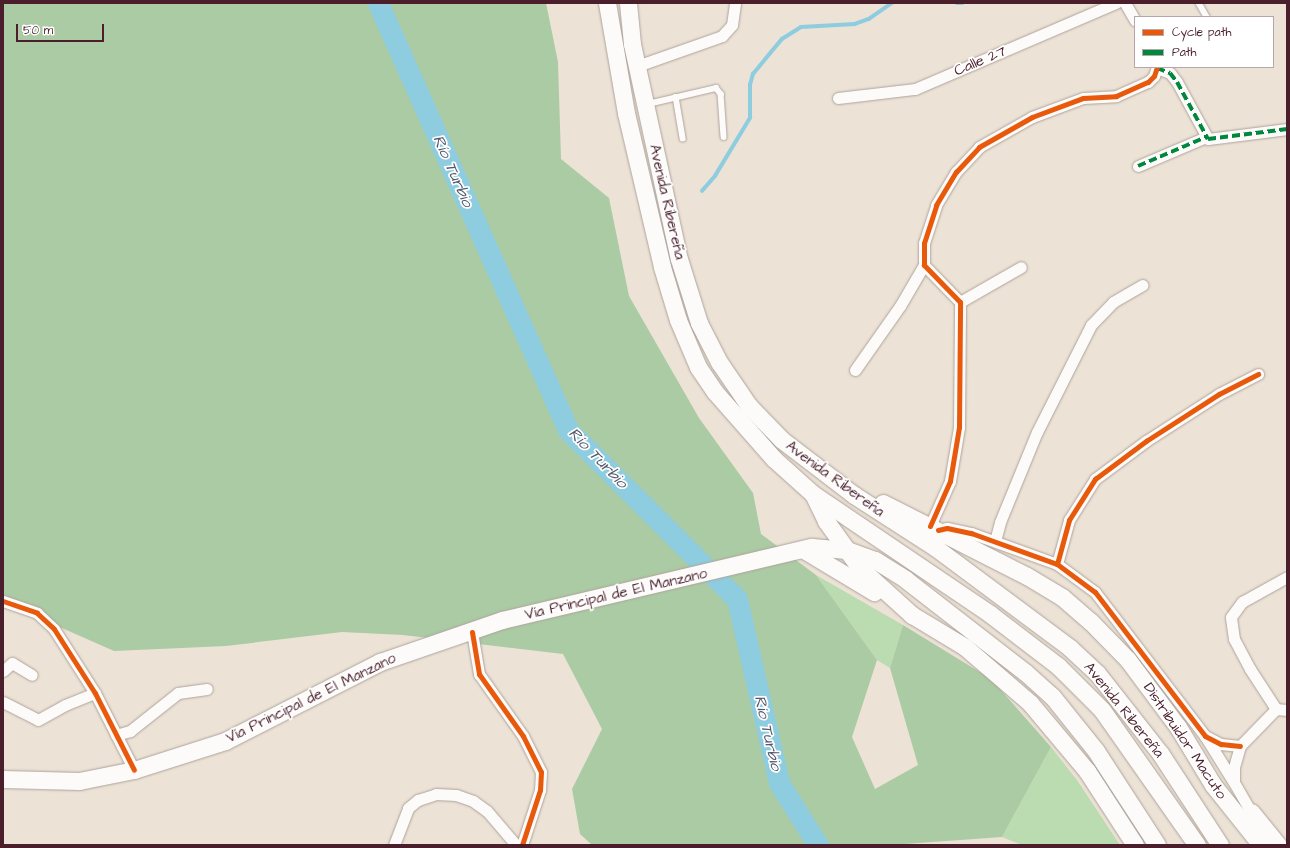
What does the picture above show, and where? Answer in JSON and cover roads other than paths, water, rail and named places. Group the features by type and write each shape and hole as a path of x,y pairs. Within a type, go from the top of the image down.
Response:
{"main road":[{"name":"Avenida Ribereña","path":"607,3 626,113 678,320 698,367 714,392 774,459 813,494 990,614 1058,666 1102,710 1145,768 1196,845"},
{"name":"Avenida Ribereña","path":"630,6 637,66 679,259 699,323 718,362 749,406 782,440 839,483 1013,604 1081,658 1097,673 1160,753 1220,845"},
{"name":"Distribuidor Macuto","path":"839,483 934,528 1062,597 1109,640 1128,660 1178,727 1213,786 1256,841"},
{"path":"813,494 821,528 806,550 965,647 1030,703 1087,771 1135,845"},
{"path":"813,494 826,520 859,567 912,615"},
{"name":"Vía Principal de El Manzano","path":"3,780 79,781 134,770 226,741 380,662 472,632 502,620 806,550 847,550 875,560 905,579 1026,672 1052,696 1111,770 1157,845"},
{"path":"1251,812 1278,845"}],"street":[{"path":"637,66 722,36 732,25 735,3"},
{"name":"Calle 27","path":"838,98 915,89 1116,3"},
{"path":"1125,3 1134,18"},
{"path":"855,370 900,306 924,266 924,243 936,205 956,172 979,147 1032,117 1083,98 1116,96 1148,82 1154,76 1157,68"},
{"path":"1159,68 1170,73 1177,82 1206,137"},
{"path":"1138,166 1206,137 1211,139 1239,133 1287,129"},
{"path":"924,266 960,302 959,427 950,481 934,528 959,530 1057,564 1095,592 1205,736 1251,812 1256,841"},
{"path":"960,302 1021,266"},
{"path":"994,541 1037,432 1091,325 1113,302 1142,285"},
{"path":"1057,564 1069,520 1095,479 1146,442 1212,398 1258,374"},
{"path":"1234,782 1234,767 1240,746 1282,709 1250,669 1234,639 1231,617 1242,602 1287,577"},
{"path":"3,601 37,613 54,629 95,693 134,770"},
{"path":"472,632 479,674 523,736 541,772 540,790 522,845"},
{"path":"1109,640 1142,654"},
{"path":"3,671 12,663 32,675"},
{"path":"116,735 130,731 178,693 207,688"},
{"path":"3,702 38,720 65,705 95,693"},
{"path":"1205,736 1221,744 1240,746"},
{"path":"394,845 408,808 418,800 436,794 456,795 473,801 487,811 516,845"}],"lane":[{"path":"1199,3 1206,16"},
{"path":"645,105 716,88 721,94 724,136"},
{"path":"676,97 683,138"}],"waterway":[{"name":"Río Turbio","path":"378,3 568,430 737,599 779,783 818,845"},
{"path":"702,191 715,176 750,118 750,85 753,74 782,39 801,27 855,24 869,19 892,3"},
{"path":"957,3 962,3"}]}
